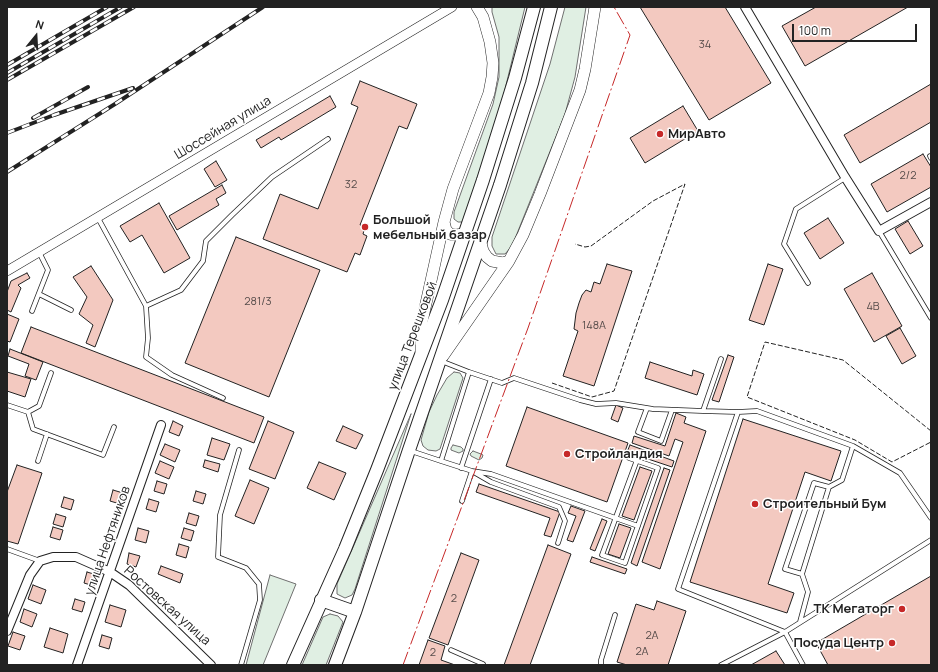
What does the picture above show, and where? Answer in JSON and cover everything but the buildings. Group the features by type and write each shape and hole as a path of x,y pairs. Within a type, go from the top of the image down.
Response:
{"main road":[{"path":"421,355 421,326 444,222 453,189 489,93 492,77 493,63 490,42 483,17 477,7"},
{"name":"улица Терешковой","path":"293,665 345,549 374,478 442,300 483,180 515,78 534,7"},
{"path":"335,665 355,612 514,143 532,83 551,7"},
{"path":"440,361 509,261 523,235 580,90 595,7"},
{"path":"444,222 446,230 450,234 464,234"},
{"path":"481,243 483,251 487,257 503,263 509,261"},
{"path":"411,381 431,388"},
{"path":"322,600 355,612"}],"street":[{"name":"Шоссейная улица","path":"7,271 452,7"},
{"path":"745,7 845,177 879,231 931,202"},
{"name":"улица Нефтяников","path":"77,665 161,425"},
{"name":"Ростовская улица","path":"40,561 53,557 76,557 110,572 129,585 212,665"},
{"path":"7,631 30,575 40,561"}],"lane":[{"path":"146,306 181,290 203,261 206,241 272,177 328,139"},
{"path":"808,283 784,244 796,209 845,177"},
{"path":"98,218 146,306 148,338 146,357 172,375 224,398"},
{"path":"879,231 931,318"},
{"path":"32,311 48,270 39,252"},
{"path":"39,294 71,310"},
{"path":"703,411 721,359"},
{"path":"440,361 502,383 514,378 596,404 616,403 672,410 738,412 757,411 853,446 900,473 931,518"},
{"path":"441,461 469,372"},
{"path":"7,405 28,412 39,406 51,373"},
{"path":"461,468 491,379"},
{"path":"648,408 638,432 662,441 672,410"},
{"path":"28,412 33,429 104,455 114,427"},
{"path":"738,412 678,589 785,632 803,665"},
{"path":"38,461 47,434"},
{"path":"802,574 785,569 814,483 829,487 842,480 853,446"},
{"path":"239,450 220,516 218,557 246,568 259,584 260,600 241,665"},
{"path":"409,450 461,468 491,474 638,526"},
{"path":"629,458 637,460 658,468 624,564 602,555 637,460"},
{"path":"462,501 472,471"},
{"path":"472,471 491,482 559,507 565,521 558,543"},
{"path":"800,622 808,592 802,574 829,487"},
{"path":"721,665 785,632 931,540"},
{"path":"7,549 40,561"},
{"path":"601,665 601,660 615,615"},
{"path":"451,650 483,664 482,665"}],"green space":[{"path":"492,7 525,7 499,114 466,218 462,222 458,222 454,219 454,212 493,104 499,77 499,37"},
{"path":"565,7 586,7 575,77 565,114 512,246 505,254 496,254 492,246 492,237 550,64"},
{"path":"454,372 460,373 463,378 440,449 436,451 428,450 423,446 421,440 429,412 447,378"},
{"path":"411,414 355,589 352,595 345,598 337,594 337,584"},
{"path":"453,445 461,447 463,451 459,453 451,450"},
{"path":"473,451 483,455 482,458 479,460 471,456 470,454"},
{"path":"270,575 296,584 263,665 246,665"},
{"path":"330,614 338,616 343,622 326,665 302,665 323,617"}],"railway":[{"path":"7,65 107,7"},
{"path":"7,73 121,7"},
{"path":"7,80 134,7"},
{"path":"7,172 115,104 263,7"},
{"path":"33,118 88,87"},
{"path":"7,133 133,88"}],"fence":[{"path":"552,383 592,397 614,391 685,184 653,201 591,246 585,247 575,244"},
{"path":"931,431 843,360 765,342 747,397 855,440 892,462 931,442"}],"power":[{"path":"403,665 528,328 630,35 614,7"}],"place":[{"name":"МирАвто","path":"660,134"},
{"name":"Большой мебельный базар","path":"365,227"},
{"name":"Стройландия","path":"567,454"},
{"name":"Строительный Бум","path":"755,504"},
{"name":"ТК Мегаторг","path":"902,609"},
{"name":"Посуда Центр","path":"892,643"}]}
